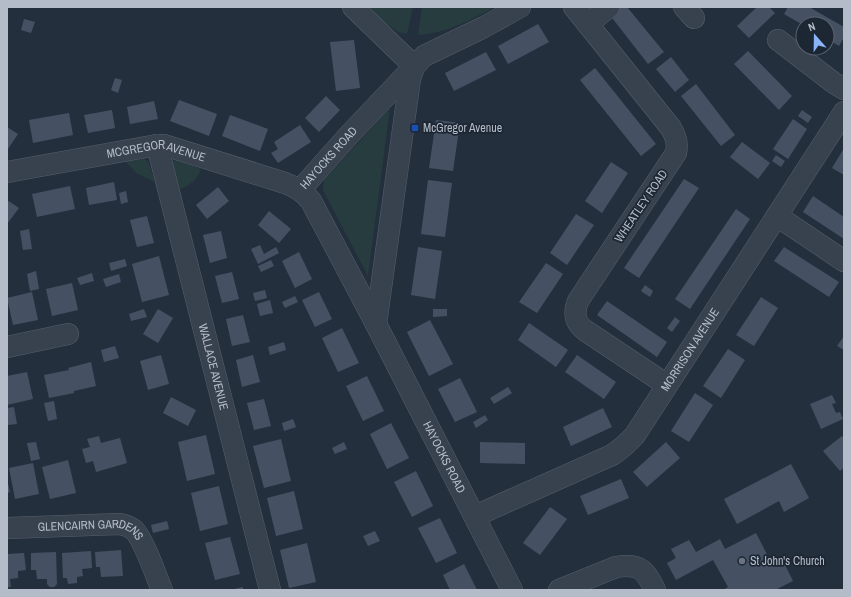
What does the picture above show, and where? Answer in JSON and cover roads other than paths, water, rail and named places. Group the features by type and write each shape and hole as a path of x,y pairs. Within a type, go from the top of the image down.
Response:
{"street":[{"path":"353,7 414,66 410,79 376,324"},
{"name":"HAYOCKS ROAD","path":"512,590 376,324 311,201 300,190 348,135 424,56 520,7"},
{"name":"WHEATLEY ROAD","path":"574,7 671,128 678,145 676,153 578,301 575,312 576,319 580,327 667,385"},
{"path":"588,24 609,7"},
{"path":"778,40 844,89"},
{"name":"MORRISON AVENUE","path":"474,516 612,455 623,448 635,435 844,112"},
{"name":"WALLACE AVENUE","path":"157,145 270,590"},
{"name":"MCGREGOR AVENUE","path":"7,172 164,145 285,183 300,190"},
{"path":"777,216 844,261"},
{"path":"7,347 68,334"},
{"name":"GLENCAIRN GARDENS","path":"7,528 125,525 135,532 142,543 162,590"},
{"path":"559,590 616,567 625,566 636,567 643,570 648,576 655,590"}],"place":[{"name":"McGregor Avenue","path":"415,128"},
{"name":"St John's Church","path":"742,561"}]}
